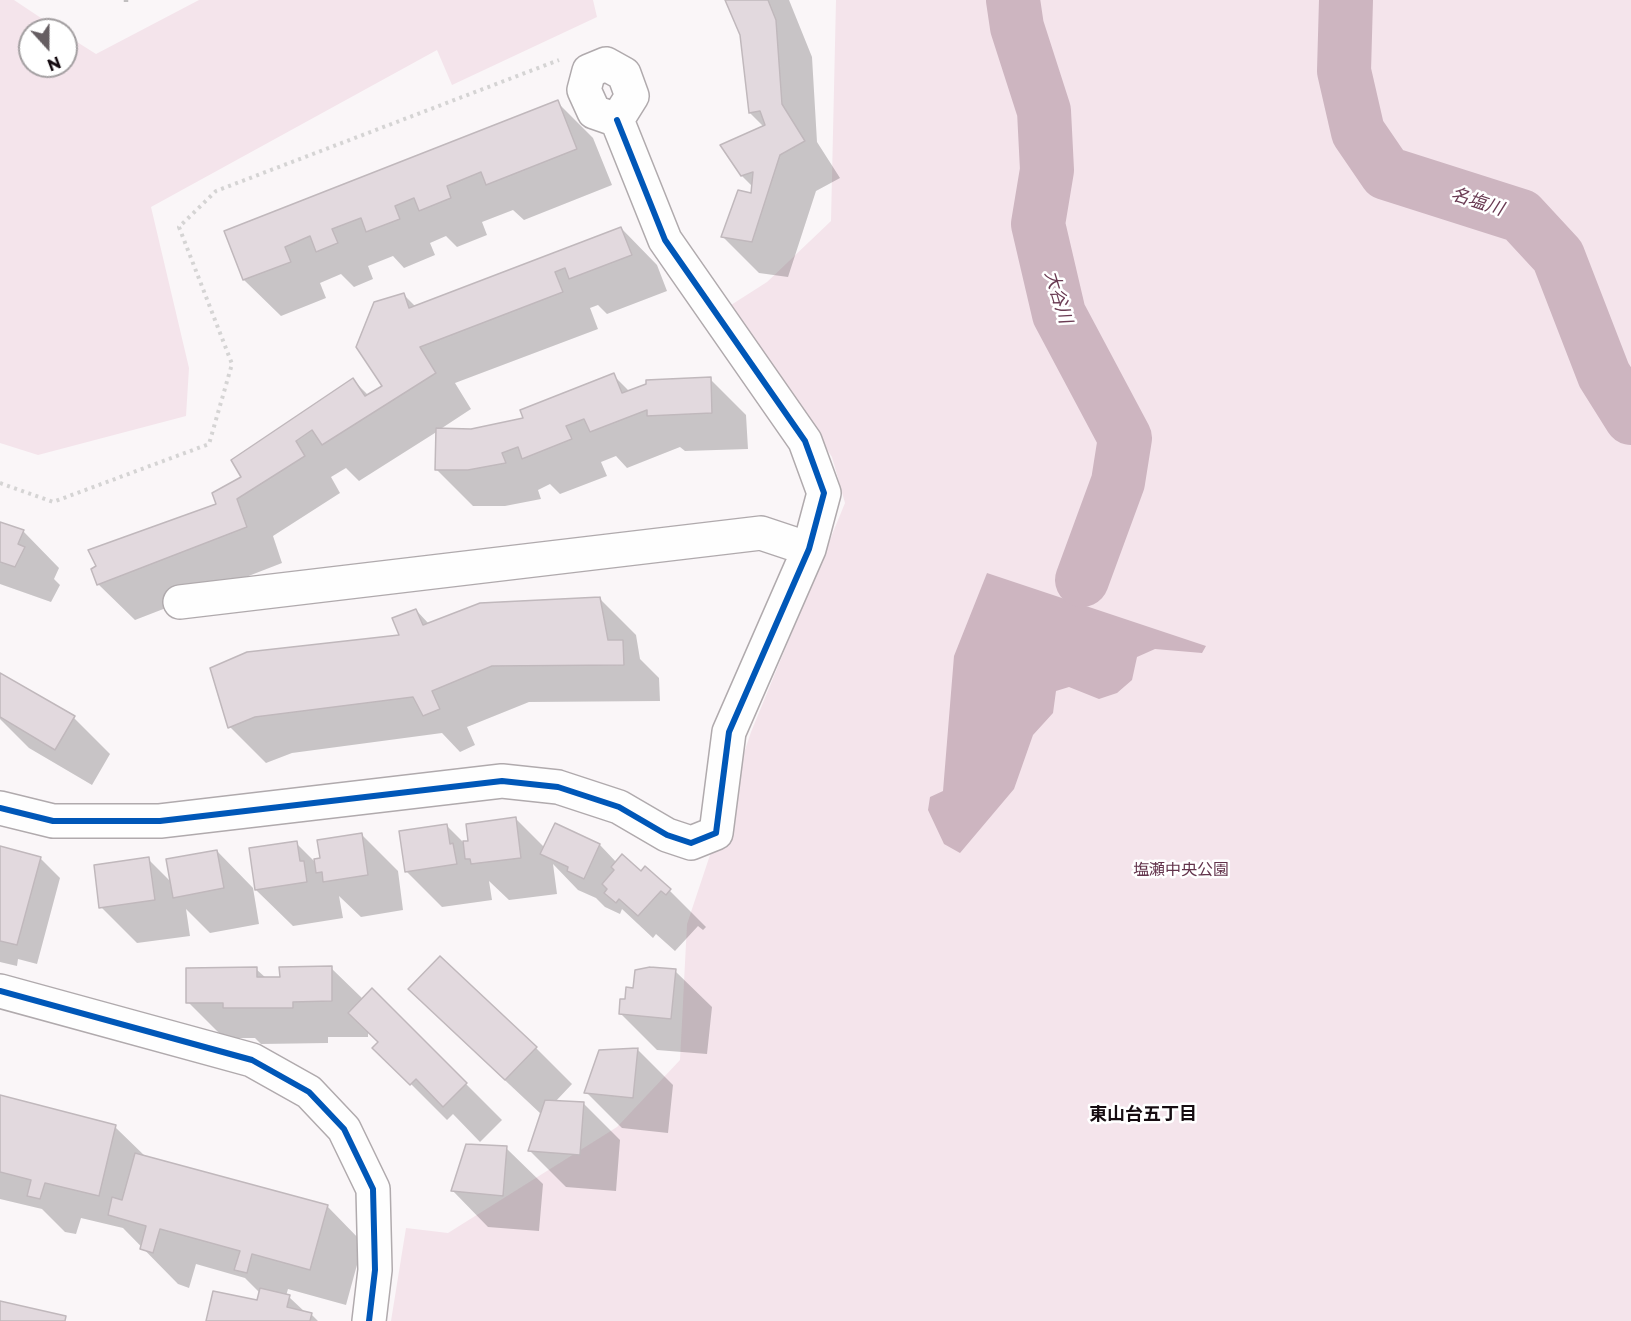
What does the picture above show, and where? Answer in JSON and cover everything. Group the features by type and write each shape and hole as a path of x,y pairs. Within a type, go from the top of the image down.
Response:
{"street":[{"path":"0,808 53,821 160,821 502,781 568,790 619,807 667,835 691,843 716,833 729,732 809,549 824,493 805,441 665,240 617,120"},
{"path":"180,602 761,533 809,549"},
{"path":"0,991 252,1060 309,1092 344,1129 374,1189 375,1270 369,1321"}],"path":[{"path":"0,483 52,502 209,444 232,364 179,227 216,191 565,57"}],"green space":[{"path":"0,0 14,0 41,18 18,18 18,78 78,78 78,43 96,54 199,0 593,0 597,17 452,85 437,50 151,207 189,368 186,416 38,455 0,443"},
{"name":"塩瀬中央公園","path":"836,0 1631,0 1631,1321 391,1321 406,1228 448,1233 617,1127 680,1060 687,924 751,732 845,503 832,457 731,305 767,282 831,221"}],"shaded area":[{"path":"987,573 1206,646 1202,653 1155,649 1137,657 1132,680 1117,693 1099,699 1069,687 1056,691 1053,713 1033,735 1014,789 960,853 944,844 928,810 930,797 943,791 954,656"}],"building":[{"path":"725,0 768,0 776,20 782,104 805,141 780,155 752,242 721,237 738,190 751,193 753,172 741,176 720,145 765,125 760,111 749,113 740,35"},
{"path":"558,100 577,149 486,185 481,172 447,186 451,198 419,211 414,198 395,206 400,219 366,232 361,218 332,229 338,243 316,252 310,236 285,247 291,262 243,280 224,231"},
{"path":"621,227 632,255 569,279 565,268 555,272 563,292 420,347 436,373 322,445 312,430 296,441 305,456 237,499 247,527 97,585 91,569 96,566 88,550 216,504 212,493 241,477 231,460 353,378 365,396 382,386 356,347 374,302 404,293 409,308"},
{"path":"614,373 622,393 646,384 646,380 711,377 712,413 647,416 647,410 590,432 584,419 566,426 572,439 522,459 518,447 502,453 506,463 468,470 435,470 436,428 471,429 523,418 520,410"},
{"path":"0,522 24,530 18,544 25,547 15,567 0,562"},
{"path":"600,597 608,640 623,640 624,665 492,666 432,691 440,709 423,716 413,697 255,717 228,728 210,668 247,652 399,635 392,618 416,609 423,625 480,603"},
{"path":"0,673 75,716 55,750 0,717"},
{"path":"516,817 521,858 471,864 470,859 465,859 463,841 468,841 466,824"},
{"path":"555,823 600,844 584,879 567,871 568,867 540,854"},
{"path":"447,824 450,844 453,843 457,864 405,872 399,831"},
{"path":"362,833 368,875 323,882 322,872 316,873 314,859 320,858 317,840"},
{"path":"297,841 300,861 304,861 307,882 255,890 249,848"},
{"path":"0,846 41,857 17,945 0,941"},
{"path":"217,850 224,888 173,898 166,859"},
{"path":"622,854 641,871 645,866 671,889 666,895 661,891 638,916 619,899 616,903 604,893 607,889 602,884 614,870 611,867"},
{"path":"149,857 155,900 99,908 94,865"},
{"path":"440,956 537,1047 505,1080 408,989"},
{"path":"332,966 332,1001 293,1002 293,1008 223,1008 223,1003 186,1003 186,968 257,967 257,977 280,977 279,967"},
{"path":"650,967 676,969 671,1019 619,1014 620,999 625,999 626,987 633,988 635,970"},
{"path":"372,988 467,1083 443,1107 416,1079 410,1085 372,1048 378,1042 348,1013"},
{"path":"638,1048 633,1098 584,1093 599,1050"},
{"path":"0,1095 116,1125 99,1196 45,1183 40,1199 27,1196 31,1180 0,1172"},
{"path":"545,1100 584,1102 580,1155 528,1151"},
{"path":"466,1144 507,1146 503,1196 451,1191"},
{"path":"135,1153 328,1205 310,1270 252,1254 247,1273 234,1270 240,1251 160,1229 153,1253 140,1249 146,1226 108,1215 112,1197 122,1200"},
{"path":"260,1288 290,1295 287,1307 312,1313 310,1321 206,1321 213,1291 257,1300"},
{"path":"0,1301 66,1316 65,1321 0,1321"}],"waterway":[{"name":"大谷川","path":"1013,0 1017,27 1044,111 1047,170 1038,224 1059,314 1125,438 1118,482 1082,580"},
{"name":"名塩川","path":"1346,0 1344,71 1358,132 1386,173 1521,216 1558,256 1604,375 1631,418"}],"cycle path":[{"path":"0,808 53,821 160,821 502,781 558,787 619,807 667,835 691,843 716,833 729,732 809,549 824,493 805,441 665,240 617,120"},
{"path":"0,991 252,1060 309,1092 344,1129 373,1189 375,1270 369,1321"}],"district":[{"name":"東山台五丁目","path":"1143,1115"}]}
